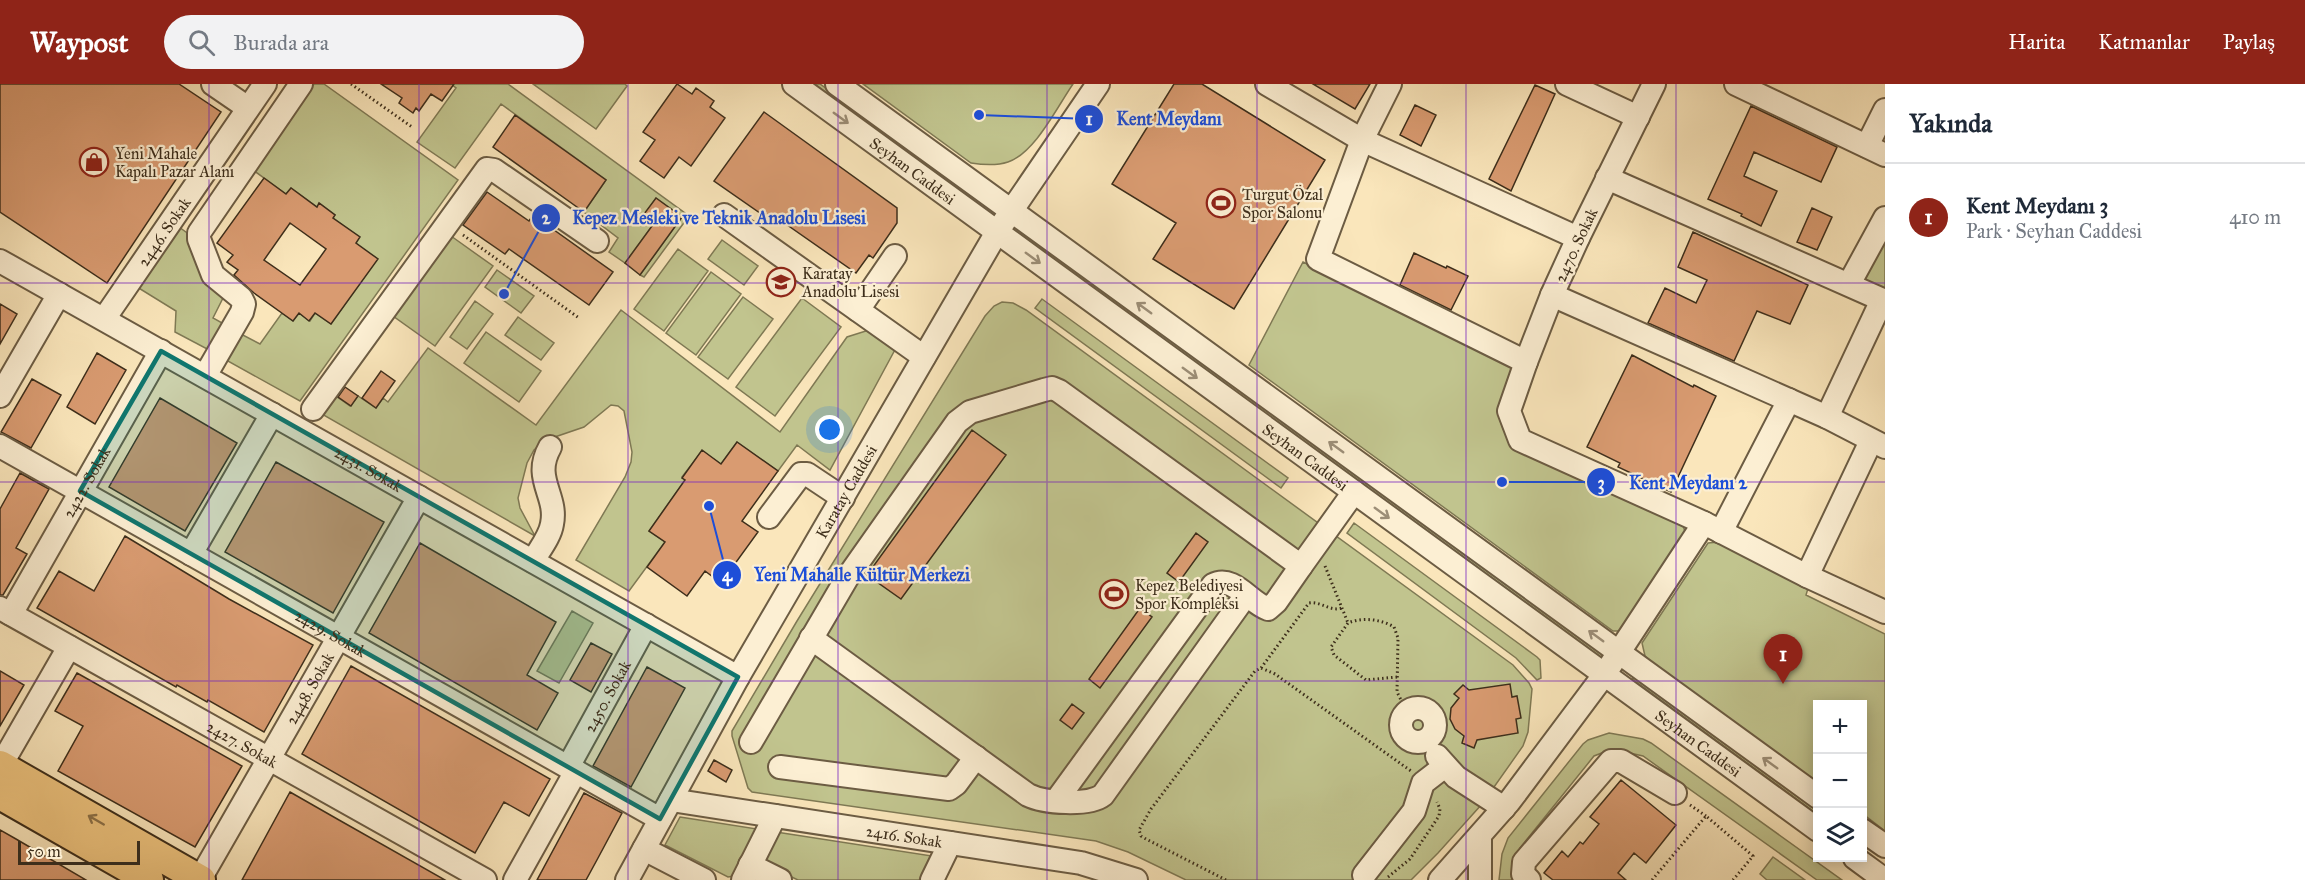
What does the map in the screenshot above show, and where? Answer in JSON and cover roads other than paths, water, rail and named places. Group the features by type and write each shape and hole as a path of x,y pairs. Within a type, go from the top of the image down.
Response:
{"main road":[{"path":"0,765 200,880"},
{"path":"0,795 148,880"}],"street":[{"path":"213,84 248,108"},
{"name":"2446. Sokak","path":"104,319 265,84"},
{"path":"205,376 242,312 244,304 241,298 213,275 199,239 199,233 301,84"},
{"name":"Seyhan Caddesi","path":"794,84 1813,826"},
{"name":"Seyhan Caddesi","path":"837,84 1813,793"},
{"name":"Karatay Caddesi","path":"627,880 738,677 1010,210 1098,84"},
{"path":"1267,84 1362,140 1578,238"},
{"path":"1390,84 1362,140 1318,259 1526,362"},
{"path":"1567,84 1638,117"},
{"name":"2470. Sokak","path":"1654,84 1552,295 1509,411 1520,440 1713,528"},
{"path":"1736,84 1876,151 1885,110"},
{"path":"313,409 484,172 491,168 597,241"},
{"path":"1607,178 1884,300 1827,417"},
{"path":"724,215 924,357"},
{"path":"1849,284 1885,218"},
{"path":"858,310 895,256"},
{"name":"2431. Sokak","path":"0,261 738,677"},
{"path":"0,396 59,294"},
{"path":"1552,295 1827,417 1878,444 1807,576"},
{"name":"2422. Sokak","path":"6,611 80,491 161,351"},
{"path":"751,742 847,578 957,422 970,412 1052,388 1059,391 1301,566"},
{"path":"1440,880 1504,808 1713,528 1789,400"},
{"path":"191,554 272,414"},
{"path":"533,561 552,526 553,515 542,468 550,447"},
{"name":"2429. Sokak","path":"3,454 80,491 572,769 665,809"},
{"path":"770,517 801,474 807,474 843,498"},
{"path":"1056,801 1214,585 1225,582 1268,609 1276,602 1354,492"},
{"name":"2448. Sokak","path":"200,880 418,497"},
{"path":"1713,528 1807,576 1885,612"},
{"path":"811,638 1028,795 1038,800 1091,801 1103,795 1246,595"},
{"name":"2427. Sokak","path":"6,611 485,880"},
{"name":"2450. Sokak","path":"515,880 646,626"},
{"path":"0,765 69,646"},
{"path":"1407,712 1401,722 1407,738 1417,742 1427,739 1445,766 1456,777 1504,808"},
{"path":"780,766 949,789 956,784 976,757"},
{"path":"1528,880 1522,874 1524,862 1606,764 1611,761 1621,761 1675,793"},
{"path":"1364,875 1414,811 1425,781 1445,766"},
{"name":"2416. Sokak","path":"665,809 775,816 1081,863 1136,880"},
{"path":"775,816 746,873 780,880"},
{"path":"1867,833 1885,846"},
{"path":"1480,836 1480,880"},
{"path":"932,880 950,843"},
{"path":"644,849 704,880"},
{"path":"1860,862 1885,880"}],"place":[{"name":"Kent Meydanı","path":"979,115"},
{"name":"Yeni Mahale Kapalı Pazar Alanı","path":"94,162"},
{"name":"Turgut Özal Spor Salonu","path":"1221,203"},
{"name":"Karatay Anadolu Lisesi","path":"781,282"},
{"name":"Kepez Mesleki ve Teknik Anadolu Lisesi","path":"504,294"},
{"name":"Kent Meydanı 2","path":"1502,482"},
{"name":"Yeni Mahalle Kültür Merkezi","path":"709,506"},
{"name":"Kepez Belediyesi Spor Kompleksi","path":"1114,594"},
{"name":"Kent Meydanı 3","path":"1783,684"}]}
